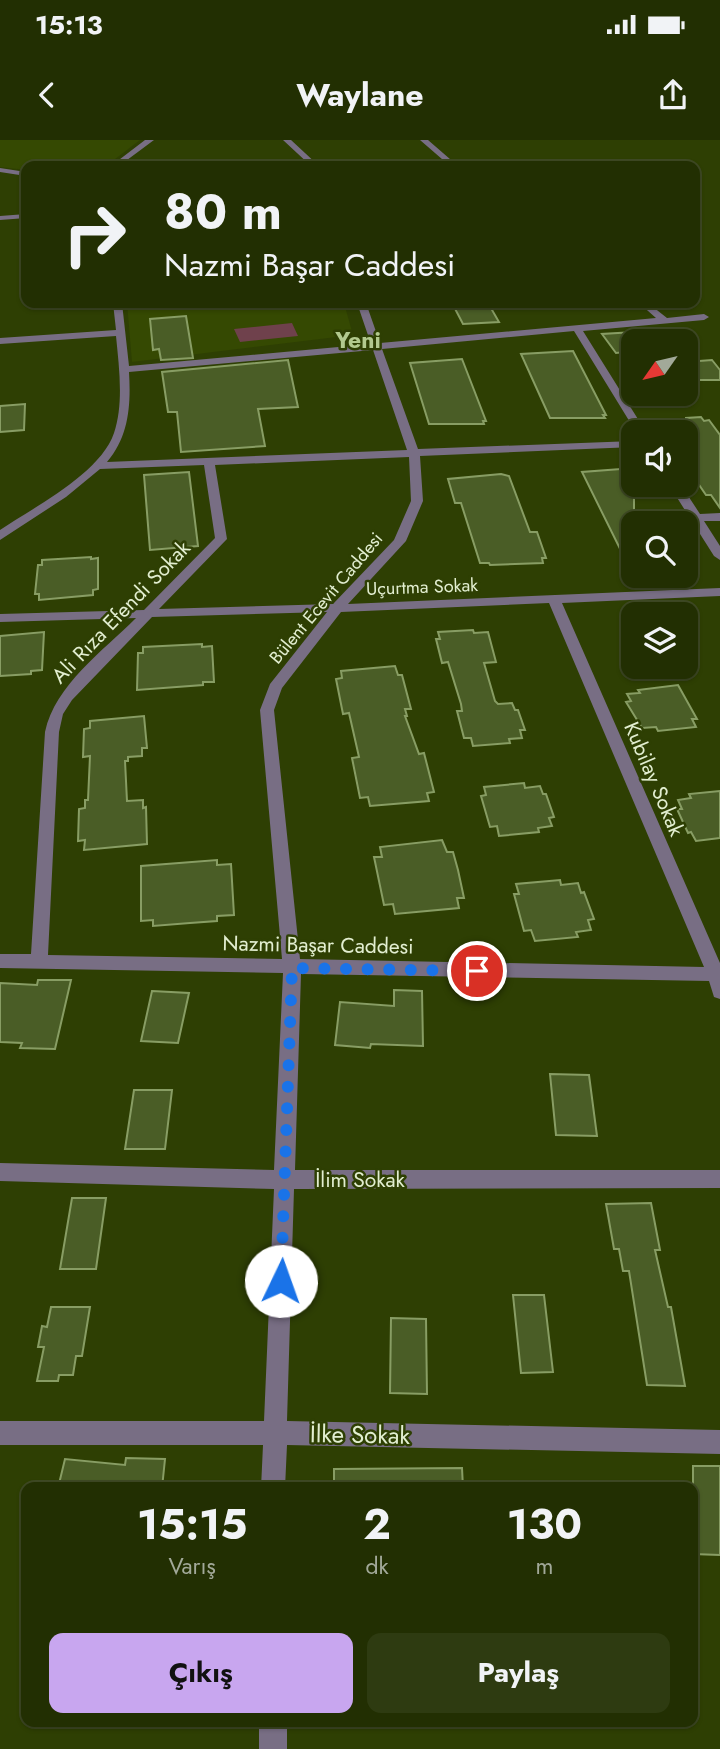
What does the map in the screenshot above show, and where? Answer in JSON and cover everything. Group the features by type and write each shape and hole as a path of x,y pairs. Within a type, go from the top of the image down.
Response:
{"street":[{"path":"122,161 150,140"},
{"path":"287,140 310,161"},
{"path":"424,140 448,161"},
{"path":"0,170 21,173"},
{"path":"0,218 21,216"},
{"path":"0,536 96,466 114,446 120,432 124,369 118,308"},
{"name":"Bülent Ecevit Caddesi","path":"273,1482 292,968 267,710 275,687 337,608 388,555 411,519 418,483 414,453 363,308"},
{"path":"649,308 664,320"},
{"path":"124,369 704,317"},
{"path":"578,328 634,420"},
{"path":"0,341 121,333"},
{"path":"96,466 621,445"},
{"name":"Ali Rıza Efendi Sokak","path":"39,962 52,732 56,714 66,697 221,539 209,461"},
{"path":"698,518 720,517"},
{"path":"698,521 720,556"},
{"name":"Uçurtma Sokak","path":"0,618 720,593"},
{"name":"Kubilay Sokak","path":"554,600 719,980"},
{"name":"Nazmi Başar Caddesi","path":"0,961 719,980"},
{"name":"İlim Sokak","path":"0,1172 286,1180 720,1179"},
{"name":"İlke Sokak","path":"0,1433 274,1433 720,1442"},
{"path":"273,1727 273,1749"}],"shaded area":[{"path":"0,140 140,140 113,161 21,161 21,169 0,167"},
{"path":"127,308 345,308 353,335 132,362"},
{"path":"292,323 298,336 240,342 234,329"}],"building":[{"path":"455,308 491,308 499,322 463,324"},
{"path":"186,316 193,358 161,360 159,349 153,350 150,319"},
{"path":"621,333 621,352 616,353 602,334"},
{"path":"573,351 606,415 603,415 605,418 550,418 521,354"},
{"path":"462,359 486,421 483,421 484,424 429,424 410,363"},
{"path":"288,360 298,407 258,409 265,446 181,452 177,412 168,412 162,372"},
{"path":"712,360 720,370 720,380 698,380 698,361"},
{"path":"25,404 24,430 0,432 0,406"},
{"path":"701,417 704,421 709,420 720,435 720,508 698,483 698,420 686,418"},
{"path":"621,469 621,497 634,497 634,511 621,511 621,551 582,472"},
{"path":"189,472 198,546 150,550 144,475"},
{"path":"501,474 509,476 530,532 537,532 546,558 542,558 543,563 480,563 461,503 455,503 448,479"},
{"path":"98,558 98,589 93,590 93,595 39,600 39,594 35,594 38,565 42,565 42,560"},
{"path":"473,630 474,633 488,632 496,662 484,663 495,701 498,704 512,703 515,710 518,710 525,730 520,730 522,738 509,739 510,743 473,746 471,738 464,738 457,711 462,711 461,704 448,662 442,663 436,639 440,639 438,632"},
{"path":"44,632 42,670 31,671 31,674 0,676 0,636"},
{"path":"202,644 202,647 212,646 214,682 137,690 138,653 143,653 143,647"},
{"path":"395,666 398,675 402,675 411,709 405,709 405,716 419,754 424,753 434,792 427,793 429,801 370,806 368,797 360,798 352,758 359,757 349,713 343,714 336,679 342,678 341,671"},
{"path":"678,685 697,719 692,719 696,727 658,731 656,727 642,728 626,702 631,701 627,694"},
{"path":"144,716 147,748 142,748 142,756 128,757 128,761 125,761 127,801 143,800 143,808 146,807 147,844 84,850 85,840 78,841 79,809 85,808 85,800 88,800 90,756 83,757 84,729 90,728 90,721"},
{"path":"524,783 525,788 540,786 543,794 546,794 554,817 549,818 552,826 538,828 539,832 499,836 497,826 490,827 481,796 486,795 484,787"},
{"path":"720,791 720,838 696,841 691,832 688,833 677,809 682,809 678,800 691,798 689,794"},
{"path":"442,840 447,852 453,852 458,870 464,898 457,898 459,908 395,914 393,904 384,905 374,857 382,857 380,847"},
{"path":"217,860 217,865 231,864 234,915 217,916 217,921 153,926 153,920 141,921 141,866"},
{"path":"560,880 561,885 578,883 581,893 584,892 594,919 588,920 591,930 576,932 578,937 535,941 531,930 524,931 514,894 519,894 516,884"},
{"path":"38,980 71,980 55,1049 20,1048 22,1043 0,1042 0,983 37,985"},
{"path":"394,990 422,991 423,1046 371,1044 370,1048 335,1045 340,1002 394,1006"},
{"path":"152,991 189,993 178,1043 141,1041"},
{"path":"550,1074 589,1075 597,1136 556,1135"},
{"path":"134,1090 172,1090 165,1149 125,1149"},
{"path":"72,1198 106,1198 96,1269 60,1269"},
{"path":"651,1203 660,1250 655,1250 668,1307 671,1307 685,1386 647,1385 629,1271 623,1271 619,1249 614,1249 606,1204"},
{"path":"513,1295 544,1295 553,1372 521,1373"},
{"path":"51,1307 90,1307 82,1356 76,1356 73,1375 59,1375 58,1381 37,1381 44,1347 38,1347 42,1326 47,1327"},
{"path":"391,1318 426,1319 427,1394 390,1393"},
{"path":"126,1458 165,1459 163,1482 59,1482 65,1459 125,1465"},
{"path":"693,1466 720,1466 720,1555 698,1554 698,1482 693,1482"},
{"path":"462,1468 463,1482 334,1482 334,1469"}],"district":[{"name":"Yeni","path":"358,340"}],"route":[{"path":"281,1281 292,968 477,971"}]}
